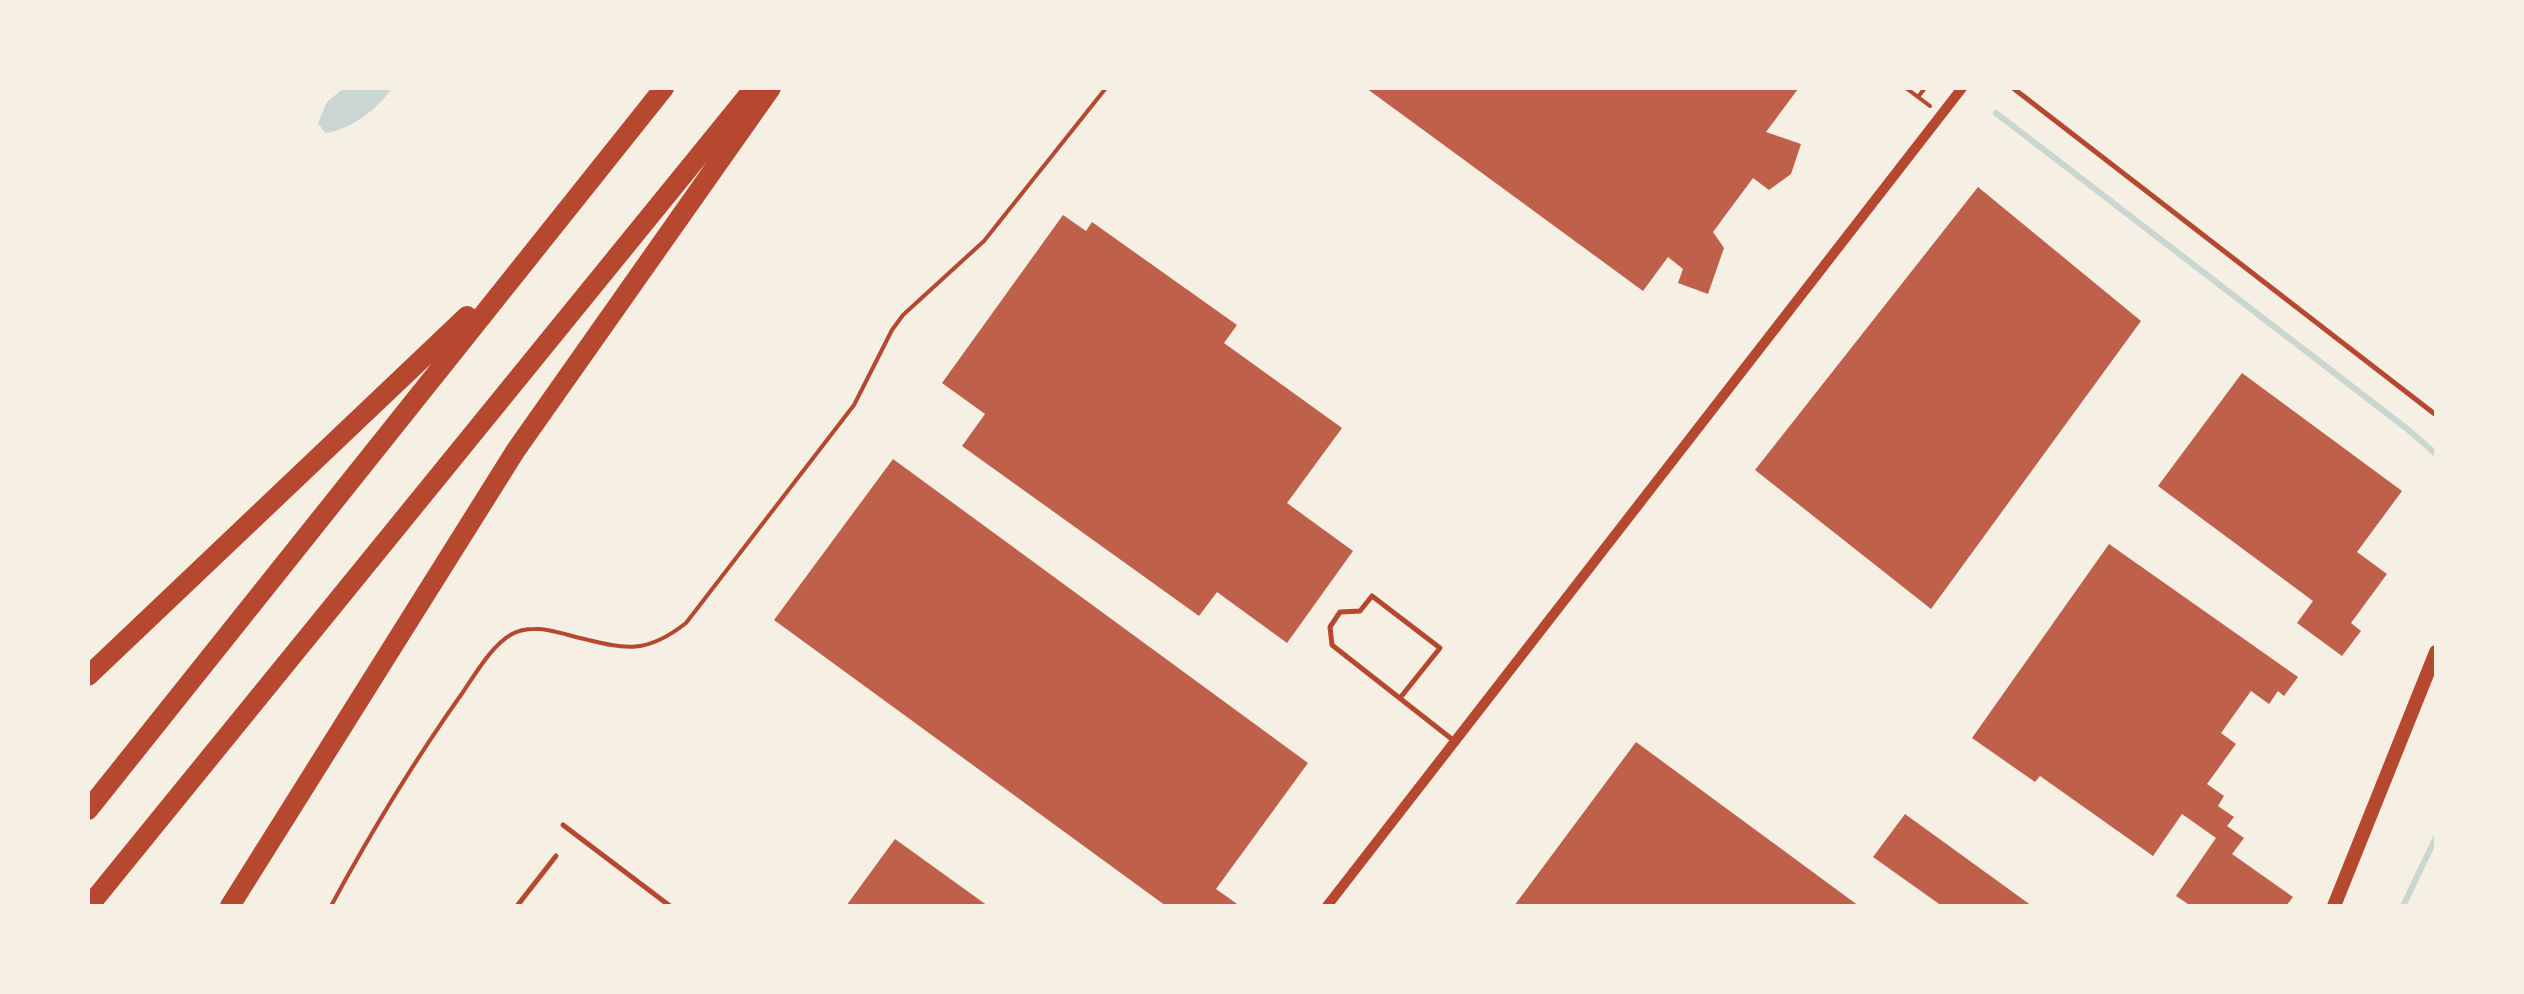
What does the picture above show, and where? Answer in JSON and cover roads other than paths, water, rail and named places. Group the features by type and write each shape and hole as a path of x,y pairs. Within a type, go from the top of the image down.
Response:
{"highway":[{"path":"88,810 664,88"},
{"path":"89,906 754,88"},
{"path":"230,906 516,450 771,88"},
{"path":"88,676 522,263"}],"street":[{"path":"1327,906 1962,88"},
{"path":"2334,906 2436,652"}],"lane":[{"path":"2013,88 2436,416"},
{"path":"1400,698 1440,648 1372,596 1360,610 1340,612 1330,627 1332,645 1456,742"},
{"path":"563,825 670,906"},
{"path":"518,906 556,856"}],"waterway":[{"path":"1996,113 2436,454"},
{"path":"2403,906 2436,837"}]}
